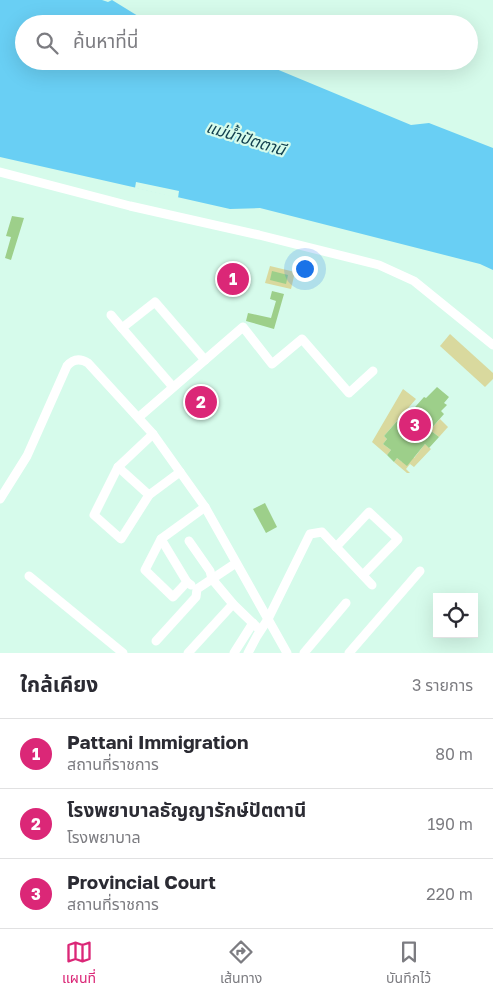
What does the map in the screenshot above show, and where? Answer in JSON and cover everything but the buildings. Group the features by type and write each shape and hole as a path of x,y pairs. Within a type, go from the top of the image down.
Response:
{"street":[{"path":"0,172 130,206 259,235 379,265 414,281 493,345"},
{"path":"122,328 155,302 205,360"},
{"path":"111,315 173,387"},
{"path":"138,417 243,328 272,364 302,339 349,393 373,371"},
{"path":"0,500 27,456 70,362 79,360 88,362 153,434 205,507 286,653"},
{"path":"153,434 118,467 94,515 121,539 150,495 180,472"},
{"path":"118,467 150,495"},
{"path":"187,582 173,597 145,570 161,539 205,507"},
{"path":"336,547 369,512 398,539 363,575"},
{"path":"248,653 268,619 310,534 322,532 372,585"},
{"path":"161,539 187,582 197,589"},
{"path":"189,541 210,571 212,579 233,604 260,630"},
{"path":"156,641 196,597 197,589 236,563"},
{"path":"349,653 420,571"},
{"path":"30,576 105,636 123,653"},
{"path":"304,653 346,603"},
{"path":"188,653 233,604"},
{"path":"234,653 253,623"}],"green space":[{"path":"270,266 295,272 291,289 265,283"},
{"path":"450,334 493,373 493,379 485,387 440,346"},
{"path":"403,389 416,399 384,436 387,439 383,444 391,450 387,455 372,442"},
{"path":"440,419 448,427 439,437 430,430"},
{"path":"425,444 431,449 414,467 410,464 406,469 410,473 407,473 394,462 397,458 402,462 410,455 414,458"}],"water":[{"name":"แม่น้ำปัตตานี","path":"0,0 102,0 108,2 112,0 136,15 15,15 15,70 279,70 411,125 429,123 493,148 493,270 480,264 260,208 230,209 0,157"}],"pier":[{"path":"136,182 179,191 178,198 135,188"}],"place":[{"name":"Pattani Immigration","path":"233,279"},
{"name":"โรงพยาบาลธัญญารักษ์ปัตตานี","path":"201,402"},
{"name":"Provincial Court","path":"415,425"}]}
